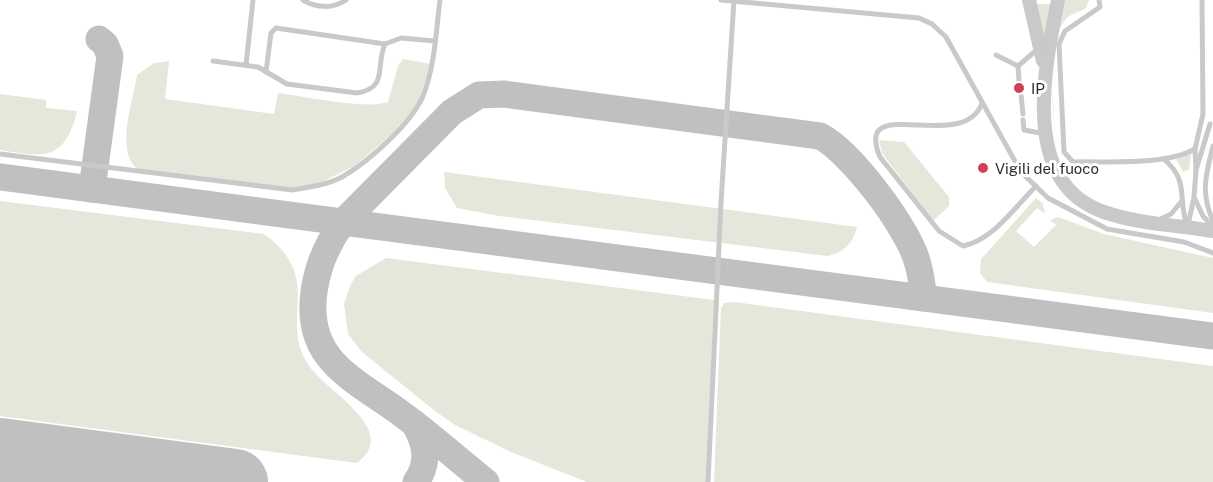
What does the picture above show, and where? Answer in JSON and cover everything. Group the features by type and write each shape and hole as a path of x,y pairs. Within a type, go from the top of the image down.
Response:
{"street":[{"path":"1029,0 1045,72 1046,135 1055,172 1072,193 1105,213 1187,227 1213,229"},
{"path":"1045,72 1058,0"}],"lane":[{"path":"246,65 253,0"},
{"path":"303,0 309,4 329,6 346,0"},
{"path":"0,154 292,190 320,185 342,177 406,121 424,94 431,69 440,0"},
{"path":"721,0 920,18 932,24 946,37 1021,172 1058,204 1107,229 1184,242 1213,253"},
{"path":"1099,0 1100,7 1065,31 1059,44 1064,152 1073,162 1164,159 1183,156 1195,149"},
{"path":"1187,227 1194,197 1195,149 1203,114 1202,0"},
{"path":"708,482 720,213 734,1"},
{"path":"266,72 271,33 276,28 385,44 400,38 435,41"},
{"path":"213,61 258,67 287,84 357,93 369,91 379,77 385,44"},
{"path":"1018,66 1040,47"},
{"path":"996,55 1018,66"},
{"path":"1018,66 1019,81"},
{"path":"1021,95 1024,130 1046,135"},
{"path":"982,103 975,114 953,126 904,123 883,128 875,137 874,144 880,157 939,231 963,246 977,242 993,231 1036,186"},
{"path":"1196,170 1210,124"},
{"path":"1213,146 1204,186 1205,200 1213,221"},
{"path":"1164,159 1173,166 1183,183 1181,202 1187,227"},
{"path":"1194,197 1203,216 1213,229"},
{"path":"1154,222 1171,214 1181,202"}],"shaded area":[{"path":"1060,0 1089,0 1086,8 1068,17 1059,30 1055,44 1052,84 1051,65"},
{"path":"1035,4 1053,4 1046,47"},
{"path":"403,59 431,64 417,105 392,134 354,166 320,183 291,190 137,169 127,150 127,125 137,75 154,63 169,61 165,99 274,114 278,93 335,102 378,104 388,102 398,66"},
{"path":"0,94 46,100 46,108 77,111 66,140 59,148 40,154 0,150"},
{"path":"879,140 904,142 949,197 949,206 933,221 882,153"},
{"path":"1191,154 1189,170 1183,172 1176,159"},
{"path":"444,172 857,227 846,247 838,253 827,256 499,216 457,208 445,188"},
{"path":"1036,198 1043,204 1045,214 1037,208 1016,231 1034,247 1056,225 1050,220 1058,217 1104,234 1213,258 1213,313 987,282 980,273 981,259"},
{"path":"0,201 264,234 282,251 293,267 297,283 297,332 300,349 318,377 357,412 366,425 371,438 368,450 357,463 0,416"},
{"path":"386,258 714,300 706,482 587,482 511,452 455,425 435,411 362,352 348,334 344,304 350,286 356,276"},
{"path":"734,302 1213,366 1213,482 714,482 721,308 724,303"}],"taxiway":[{"path":"92,189 110,56 105,44 99,39"},
{"path":"486,482 414,423 341,370 322,346 315,329 313,311 318,273 333,237 343,222 452,112 479,95 504,94 820,136 847,158 891,211 912,247 924,298"},
{"path":"0,177 1213,336"},
{"path":"414,423 425,452 423,467 416,482"}],"runway":[{"path":"0,451 235,482"}],"place":[{"name":"IP","path":"1019,88"},
{"name":"Vigili del fuoco","path":"983,168"}]}
